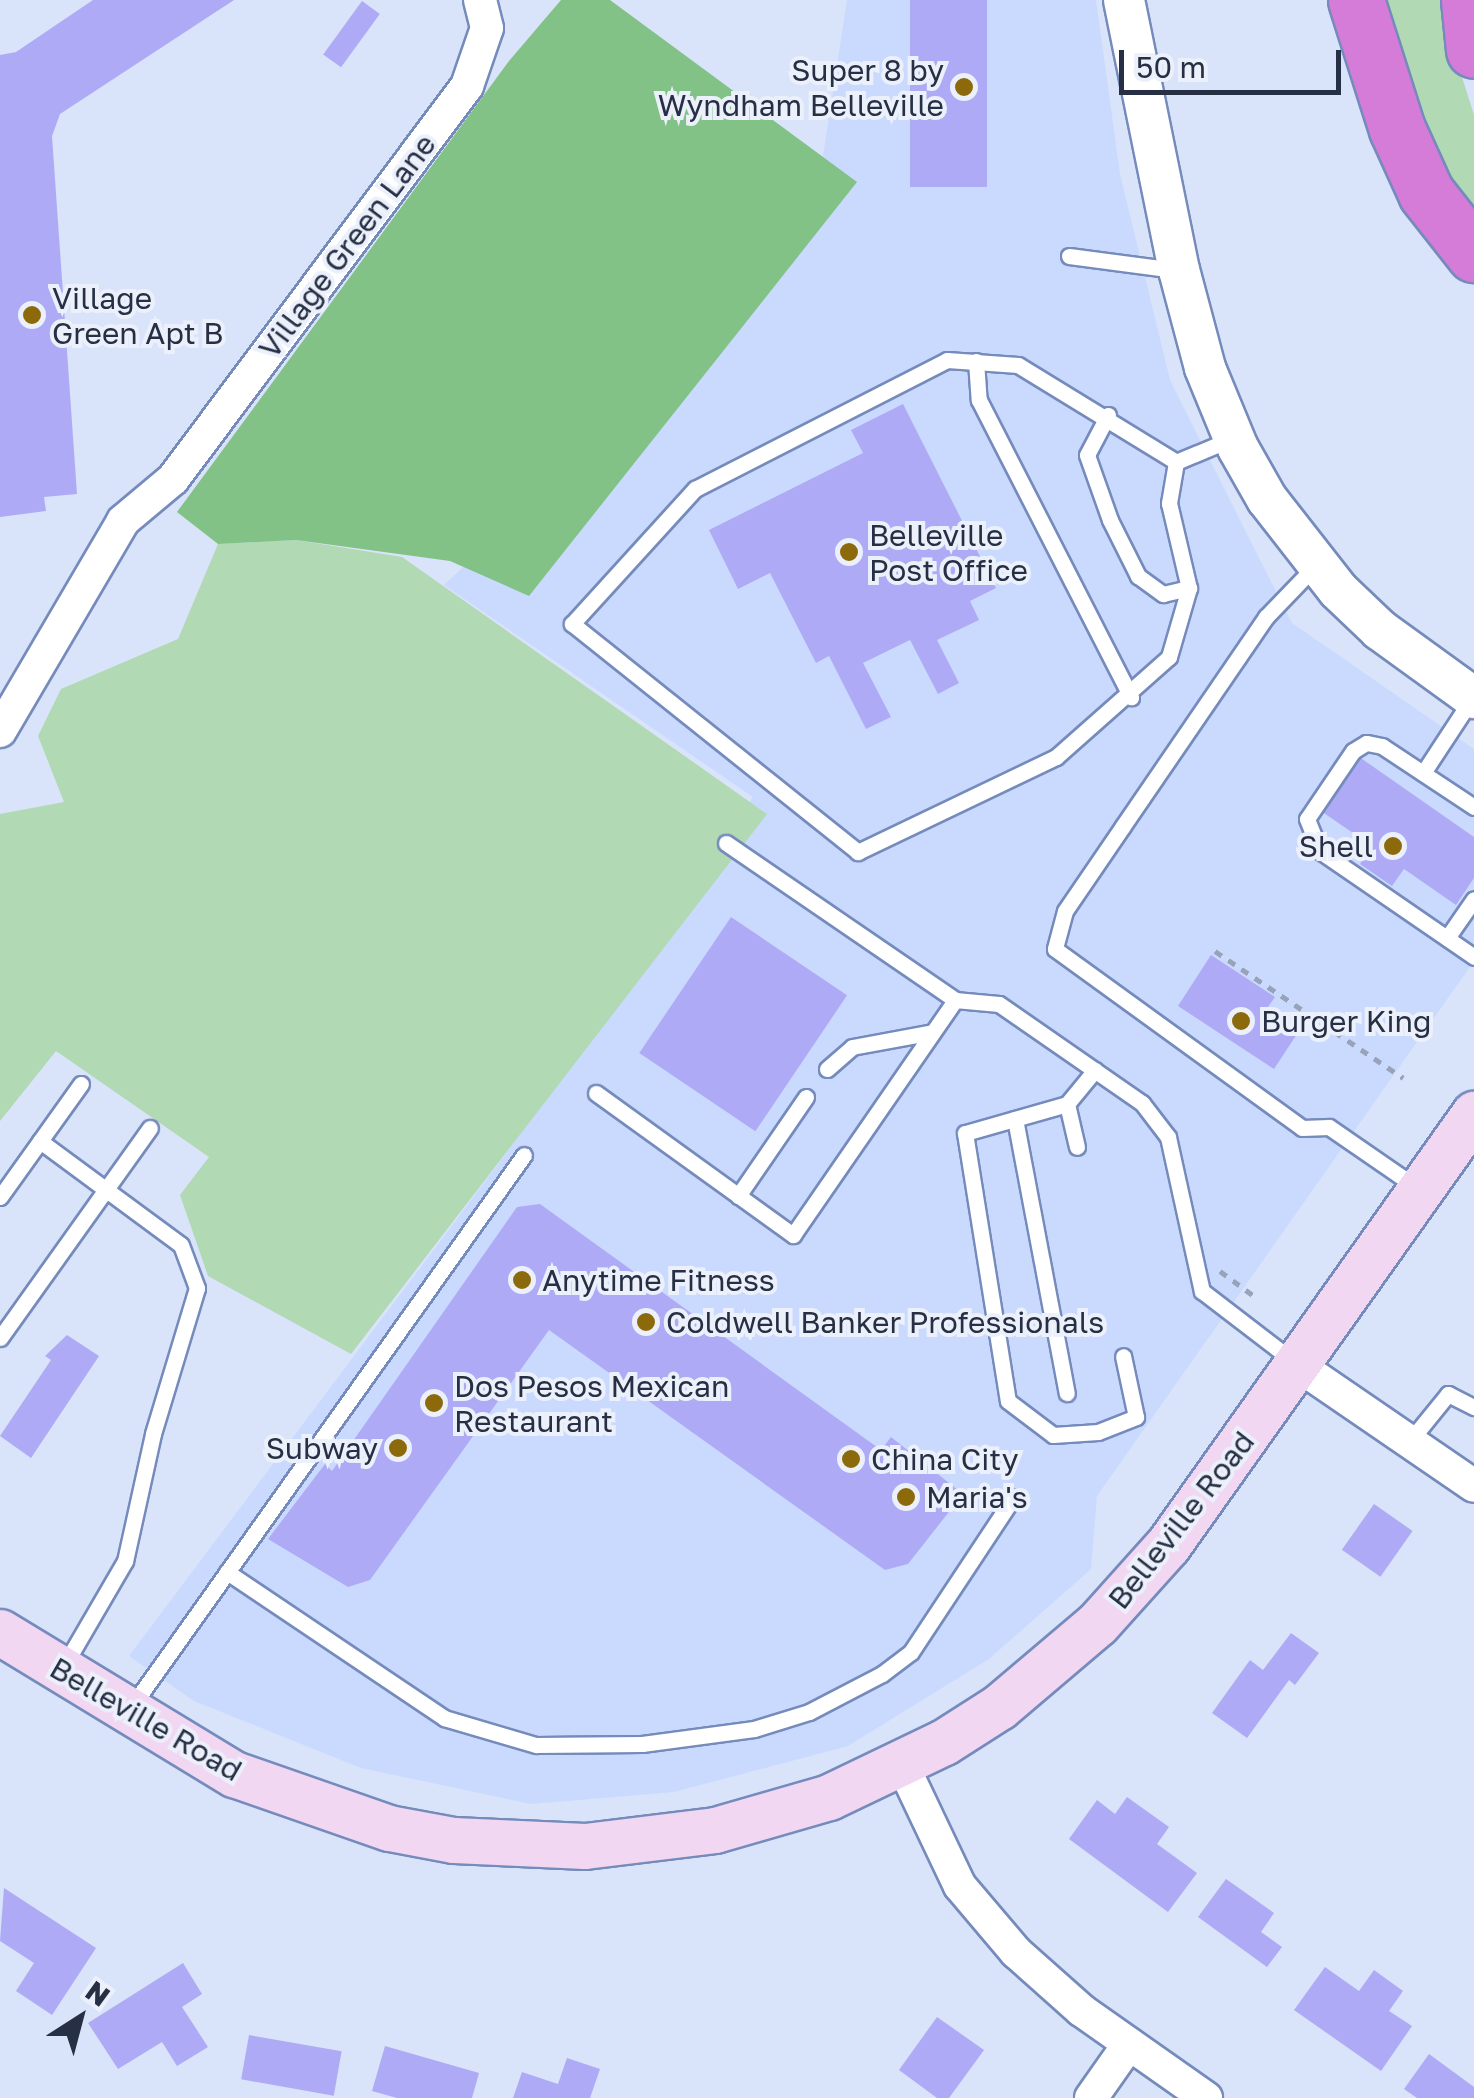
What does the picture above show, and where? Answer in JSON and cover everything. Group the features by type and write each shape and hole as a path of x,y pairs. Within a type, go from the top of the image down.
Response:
{"highway":[{"path":"1356,0 1397,130 1426,193 1474,254"},
{"path":"1469,0 1474,50"}],"main road":[{"name":"Belleville Road","path":"0,1632 234,1774 326,1810 405,1830 519,1846 650,1841 715,1830 829,1796 901,1762 999,1707 1097,1624 1168,1545 1299,1366 1474,1114"}],"street":[{"name":"Village Green Lane","path":"0,732 122,521 173,478 467,86 487,28 480,0"},
{"path":"1124,0 1179,270 1205,368 1234,438 1267,498 1316,565 1380,630 1474,698"},
{"path":"1299,1366 1474,1486"},
{"path":"901,1762 942,1853 987,1920 1048,1982 1206,2098"},
{"path":"1091,2098 1129,2044"}],"lane":[{"path":"1069,256 1179,270"},
{"path":"947,360 1018,365 1108,416 1176,462 1169,503 1189,588 1169,657 1131,697 1056,757 858,852 572,624 695,489 912,373 947,360"},
{"path":"976,360 979,400 1131,697"},
{"path":"1108,416 1087,455 1110,520 1138,576 1163,594 1189,588"},
{"path":"1176,462 1234,438"},
{"path":"1316,565 1266,617 1123,826 1065,912 1055,949 1302,1128 1330,1128 1421,1190"},
{"path":"1423,774 1474,698"},
{"path":"1474,808 1382,746 1366,744 1353,751 1316,805 1308,832 1320,851 1474,957"},
{"path":"726,844 955,1000 999,1004 1142,1104 1168,1136 1202,1291 1299,1366"},
{"path":"1447,938 1474,900"},
{"path":"596,1094 793,1235 955,1000"},
{"path":"826,1069 852,1047 933,1032"},
{"path":"1094,1070 1067,1104 965,1133 1008,1401 1053,1435 1098,1432 1136,1418 1123,1356"},
{"path":"0,1197 81,1084"},
{"path":"738,1196 806,1098"},
{"path":"1067,1104 1076,1146"},
{"path":"1015,1119 1066,1393"},
{"path":"0,1338 150,1128"},
{"path":"40,1141 180,1245 197,1288 153,1434 126,1561 62,1670"},
{"path":"128,1712 524,1155"},
{"path":"1409,1442 1448,1394 1474,1406"},
{"path":"227,1572 444,1718 536,1745 642,1744 754,1729 810,1712 882,1674 911,1652 1013,1498"}],"path":[{"path":"1215,951 1403,1078"}],"shaded area":[{"path":"847,0 1096,0 1120,174 1170,380 1251,542 1292,623 1474,749 1474,961 1097,1496 1091,1569 989,1659 848,1746 674,1792 531,1804 361,1768 194,1701 129,1656 540,1108 753,797 444,585 737,312 818,189"}],"green space":[{"path":"561,0 610,0 857,182 529,596 450,561 296,540 218,544 177,512 509,61"},
{"path":"1370,0 1452,0 1457,61 1474,115 1474,228 1450,194"},
{"path":"296,540 402,557 767,814 351,1354 208,1276 180,1195 209,1157 56,1051 0,1121 0,814 64,802 38,736 61,689 178,639 218,544"}],"building":[{"name":"Village Green Apt B","path":"93,0 234,0 60,114 52,136 77,494 44,497 46,511 0,517 0,55 16,52"},
{"name":"Super 8 by Wyndham Belleville","path":"910,0 987,0 987,187 910,187"},
{"path":"362,1 380,14 341,67 323,54"},
{"name":"Belleville Post Office","path":"903,404 996,588 970,601 979,620 937,640 959,683 938,694 910,640 863,663 891,717 866,729 829,656 816,663 770,573 738,589 709,530 863,453 851,430"},
{"path":"1355,754 1474,837 1474,878 1456,905 1404,869 1392,886 1360,864 1372,846 1318,809"},
{"path":"731,917 847,995 755,1131 639,1053"},
{"name":"Burger King","path":"1211,955 1275,997 1266,1010 1299,1031 1274,1069 1178,1006"},
{"path":"540,1204 881,1450 891,1437 963,1494 908,1564 885,1570 549,1330 370,1580 348,1587 268,1539 325,1464 332,1471 517,1207"},
{"path":"67,1335 99,1356 31,1458 0,1436 51,1360 45,1356"},
{"path":"1374,1504 1413,1531 1380,1577 1342,1550"},
{"path":"1291,1633 1319,1653 1295,1685 1289,1680 1247,1738 1212,1713 1250,1660 1263,1670"},
{"path":"1127,1797 1169,1827 1157,1844 1197,1873 1168,1912 1069,1839 1097,1800 1115,1814"},
{"path":"1226,1879 1274,1913 1261,1932 1282,1947 1267,1967 1198,1917"},
{"path":"4,1888 96,1948 52,2015 16,1991 34,1963 0,1941"},
{"path":"183,1963 202,1994 182,2007 208,2047 177,2066 162,2042 118,2069 88,2023"},
{"path":"1325,1967 1359,1991 1374,1970 1403,1991 1389,2011 1412,2026 1381,2071 1294,2010"},
{"path":"937,2017 984,2050 949,2098 937,2098 899,2070"},
{"path":"249,2035 342,2051 334,2096 241,2079"},
{"path":"385,2046 479,2073 472,2098 397,2098 372,2091"},
{"path":"1429,2054 1474,2087 1474,2098 1417,2098 1404,2089"},
{"path":"567,2058 600,2069 590,2098 513,2098 522,2072 558,2084"}],"place":[{"name":"Super 8 by Wyndham Belleville","path":"964,87"},
{"name":"Village Green Apt B","path":"32,315"},
{"name":"Belleville Post Office","path":"849,552"},
{"name":"Shell","path":"1393,846"},
{"name":"Burger King","path":"1241,1021"},
{"name":"Anytime Fitness","path":"522,1280"},
{"name":"Coldwell Banker Professionals","path":"646,1322"},
{"name":"Dos Pesos Mexican Restaurant","path":"434,1403"},
{"name":"Subway","path":"398,1448"},
{"name":"China City","path":"851,1459"},
{"name":"Maria's","path":"906,1497"}]}
